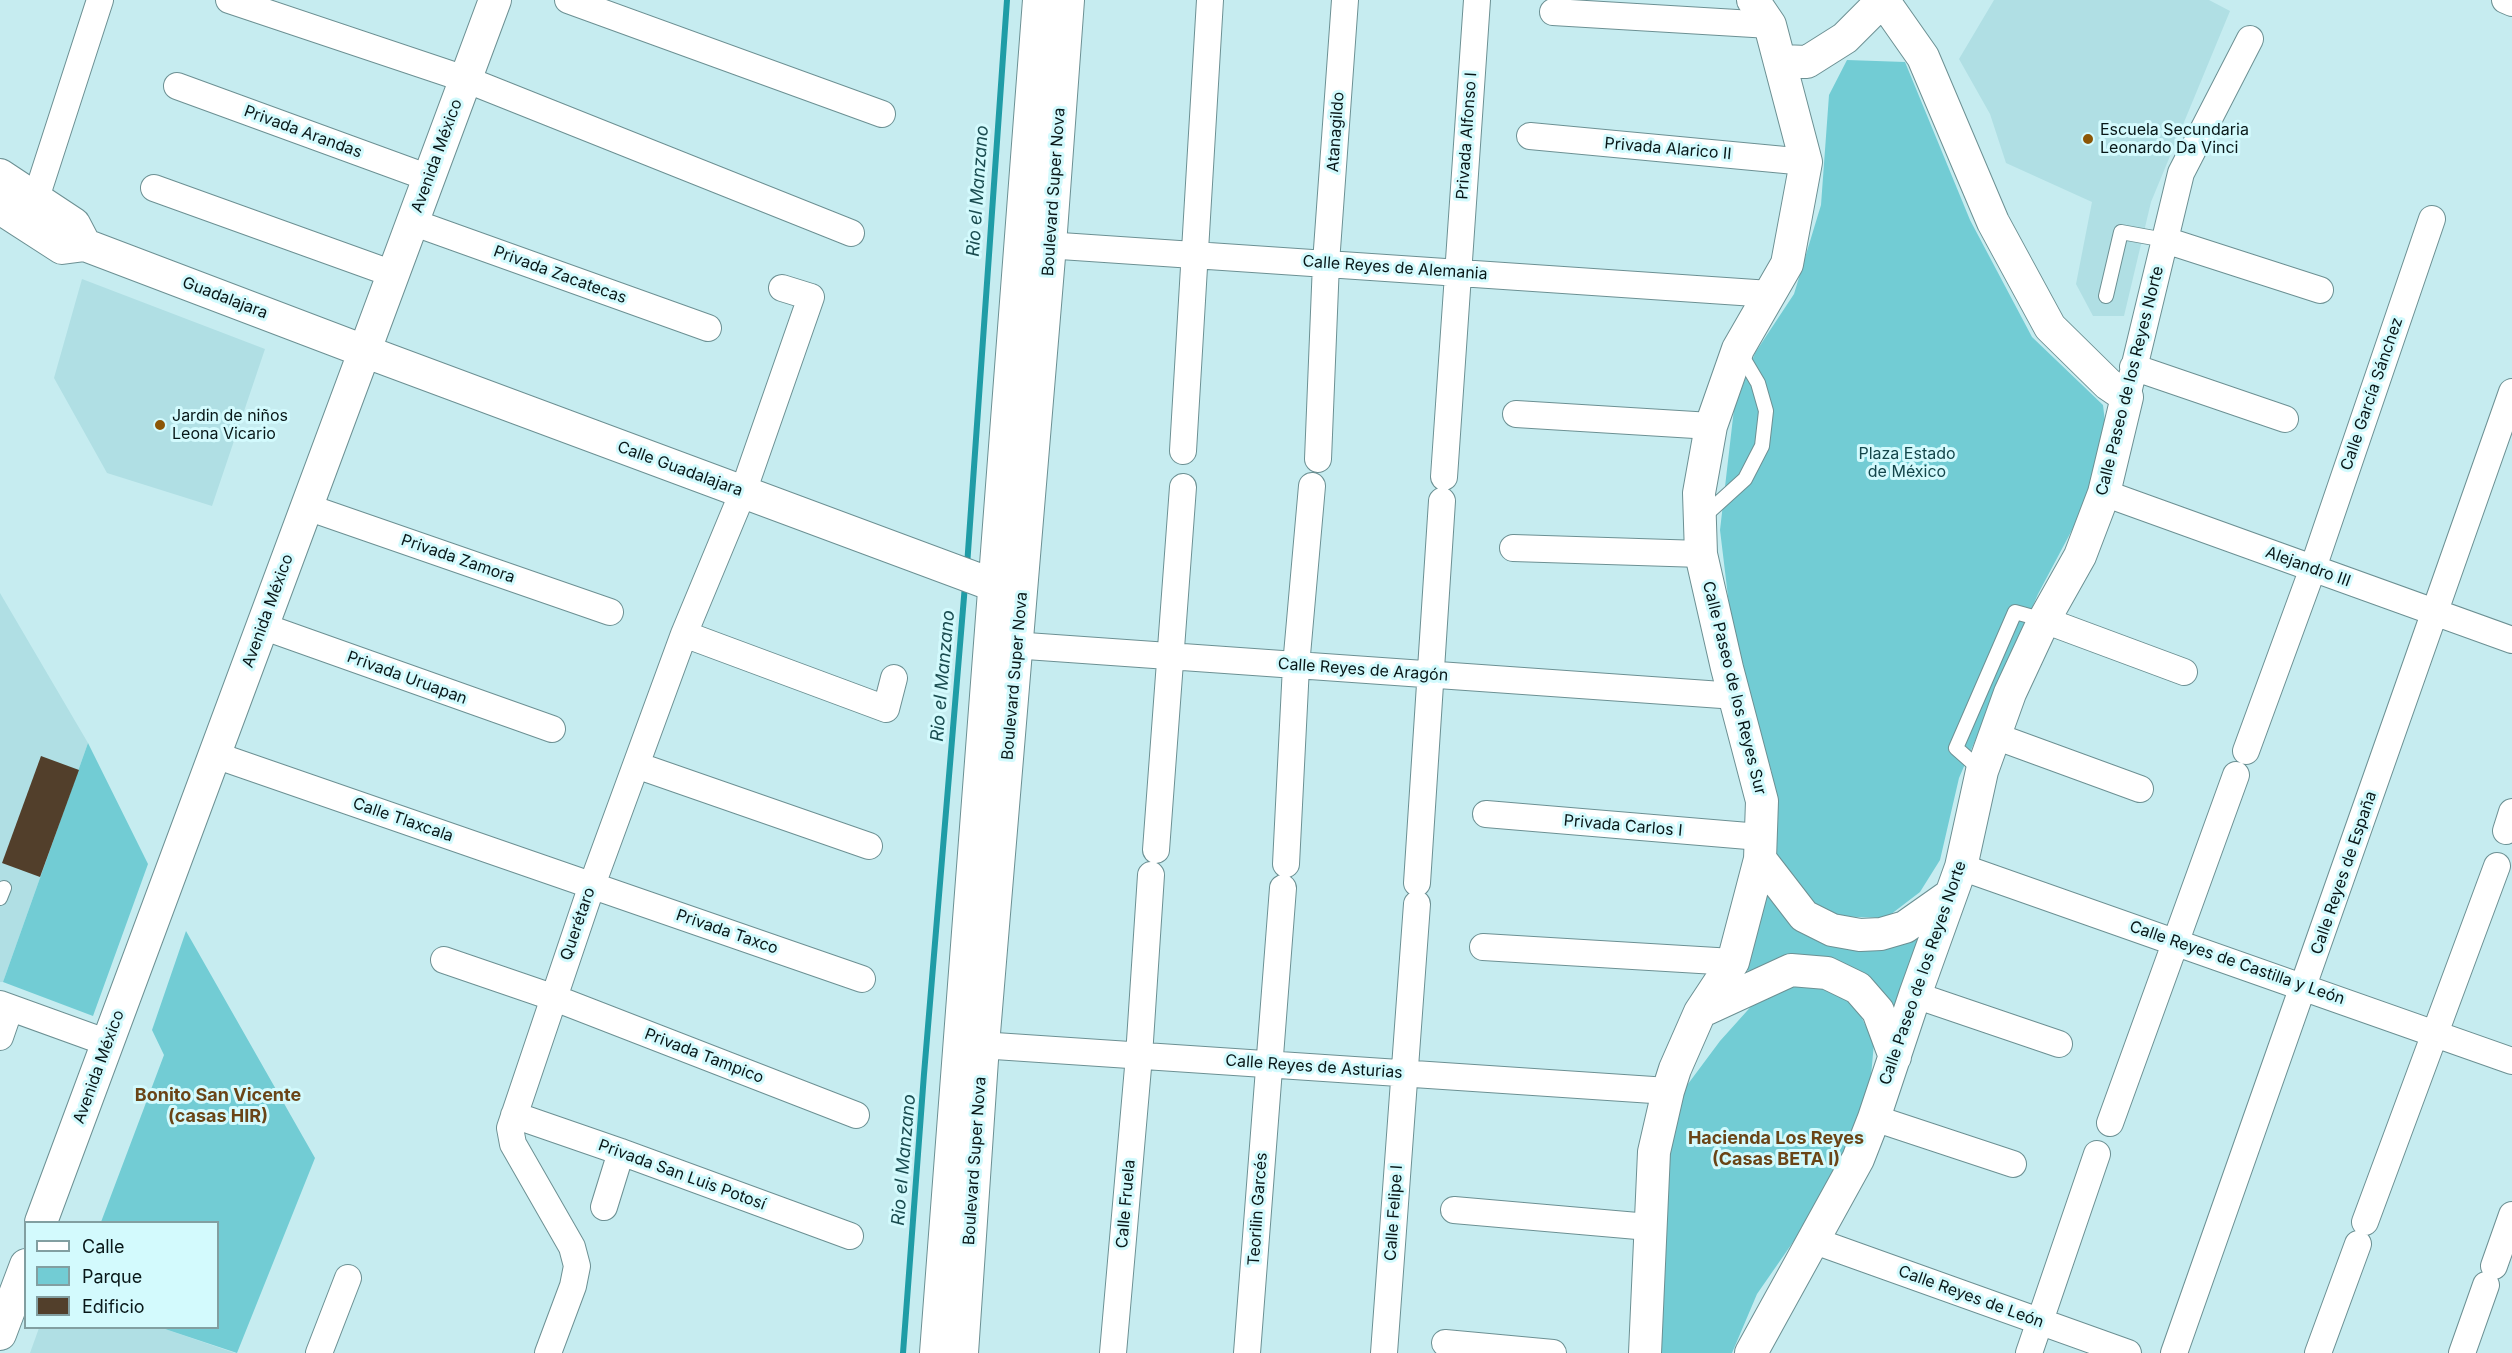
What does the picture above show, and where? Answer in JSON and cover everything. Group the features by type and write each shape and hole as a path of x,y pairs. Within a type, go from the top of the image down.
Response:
{"street":[{"path":"36,198 100,0"},
{"path":"229,0 465,79 851,233"},
{"name":"Avenida México","path":"41,1221 495,0"},
{"path":"568,0 882,114"},
{"name":"Boulevard Super Nova","path":"936,1353 972,1044 1036,244 1039,0"},
{"name":"Boulevard Super Nova","path":"1004,645 990,584 1068,0"},
{"path":"1183,451 1209,0"},
{"name":"Atanagildo","path":"1318,459 1326,263 1345,0"},
{"name":"Privada Alfonso I","path":"1429,675 1477,0"},
{"path":"1781,61 1808,63 1845,39 1883,0 1923,57 1993,222 2050,327 2108,384 2130,382 2285,419"},
{"path":"2505,0 2512,3"},
{"path":"1552,12 1761,13"},
{"name":"Calle Paseo de los Reyes Sur","path":"1644,1353 1654,1152 1668,1091 1700,1012 1733,962 1760,848 1762,801 1727,668 1701,554 1699,493 1711,426 1738,349 1787,264 1806,162 1781,61 1761,13"},
{"name":"Calle Paseo de los Reyes Norte","path":"1751,1353 1815,1241 1858,1159 1874,1118 1949,896 1961,867 1982,771 2010,693 2044,620 2080,556 2104,493 2181,173 2250,39"},
{"name":"Privada Arandas","path":"177,86 429,178"},
{"name":"Privada Alarico II","path":"1530,136 1806,162"},
{"path":"0,176 74,225 85,245 62,248 0,208"},
{"path":"154,188 393,274"},
{"name":"Calle García Sánchez","path":"2246,751 2313,568 2432,219"},
{"name":"Privada Zacatecas","path":"412,222 708,328"},
{"path":"2165,240 2320,290"},
{"name":"Calle Reyes de Alemania","path":"1036,244 1770,294"},
{"name":"Guadalajara","path":"85,245 364,351"},
{"name":"Querétaro","path":"548,1353 573,1286 577,1266 572,1247 513,1144 510,1128 552,997 592,885 684,634 742,492 811,297 782,288"},
{"name":"Calle Guadalajara","path":"364,351 990,584"},
{"name":"Calle Reyes de España","path":"2174,1353 2512,392"},
{"path":"1516,414 1711,426"},
{"name":"Teorilin Garcés","path":"1247,1353 1285,876 1296,666 1312,486"},
{"path":"1155,850 1183,487"},
{"name":"Alejandro III","path":"2104,493 2512,640"},
{"name":"Privada Zamora","path":"307,507 610,612"},
{"path":"1513,548 1701,554"},
{"path":"2044,620 2184,672"},
{"name":"Privada Uruapan","path":"262,626 552,729"},
{"path":"684,634 886,708 894,678"},
{"name":"Calle Reyes de Aragón","path":"1004,645 1736,696"},
{"name":"Calle Felipe I","path":"1384,1353 1417,894 1429,675"},
{"path":"1995,736 2140,789"},
{"name":"Calle Tlaxcala","path":"215,755 592,885"},
{"path":"636,765 869,846"},
{"path":"2110,1123 2236,775"},
{"name":"Privada Carlos I","path":"1486,814 1760,848"},
{"path":"1760,848 1804,916 1832,930 1860,935 1881,934 1905,927 1949,896"},
{"path":"2318,1353 2497,866"},
{"name":"Calle Reyes de Castilla y León","path":"1961,867 2512,1060"},
{"name":"Calle Fruela","path":"1113,1353 1139,1056 1151,875"},
{"name":"Privada Taxco","path":"592,885 862,979"},
{"path":"1483,947 1733,962"},
{"name":"Privada Tampico","path":"444,960 552,997 856,1115"},
{"path":"1700,1012 1791,969 1827,973 1858,988 1878,1011 1895,1057"},
{"path":"1915,995 2059,1044"},
{"path":"0,1037 5,1006 108,1043"},
{"name":"Boulevard Super Nova","path":"962,1353 972,1044"},
{"name":"Calle Reyes de Asturias","path":"972,1044 1668,1091"},
{"name":"Privada San Luis Potosí","path":"514,1115 850,1236"},
{"path":"1874,1118 2013,1164"},
{"path":"604,1207 621,1152"},
{"path":"2028,1353 2097,1154"},
{"path":"1454,1210 1649,1227"},
{"path":"2462,1353 2512,1215"},
{"name":"Calle Reyes de León","path":"1815,1241 2128,1353"},
{"path":"0,1334 24,1270"},
{"path":"319,1353 348,1278"},
{"path":"1445,1343 1553,1353"}],"lane":[{"path":"2106,296 2121,232 2165,240"},
{"path":"1700,520 1744,479 1762,446 1766,411 1758,383 1738,349"},
{"path":"1982,771 1956,748 2015,612 2044,620"}],"shaded area":[{"name":"Escuela Secundaria Leonardo Da Vinci","path":"1994,0 2209,0 2230,11 2151,202 2124,316 2093,316 2076,284 2092,202 2006,163 1990,114 1959,59"},
{"name":"Jardin de niños Leona Vicario","path":"82,279 265,349 212,506 107,473 54,378"},
{"path":"0,593 88,743 3,982 0,982"},
{"path":"39,1329 165,1329 235,1353 30,1353"}],"green space":[{"name":"Plaza Estado de México","path":"1847,60 1905,62 1970,220 2032,337 2103,405 2105,422 2104,437 2081,513 2038,594 1959,778 1940,860 1920,892 1886,918 1830,916 1795,886 1771,845 1772,773 1734,646 1720,530 1734,409 1755,353 1794,294 1821,205 1829,95"},
{"path":"88,743 148,864 93,1016 3,982"},
{"path":"1766,892 1787,916 1928,931 1898,1019 1882,999 1749,973 1747,967"},
{"path":"186,931 315,1158 237,1353 165,1329 219,1329 219,1221 101,1221 164,1055 152,1030"},
{"path":"1805,982 1824,988 1855,1004 1874,1043 1870,1087 1841,1157 1800,1232 1757,1294 1732,1353 1657,1353 1668,1156 1685,1088 1720,1041 1764,992"}],"building":[{"path":"41,756 79,770 40,877 2,863"}],"waterway":[{"name":"Rio el Manzano","path":"967,566 1007,0"},
{"name":"Rio el Manzano","path":"903,1353 965,585"}],"place":[{"name":"Escuela Secundaria Leonardo Da Vinci","path":"2088,139"},
{"name":"Jardin de niños Leona Vicario","path":"160,425"}],"district":[{"name":"Bonito San Vicente (casas HIR)","path":"218,1106"},
{"name":"Hacienda Los Reyes (Casas BETA I)","path":"1776,1149"}]}
